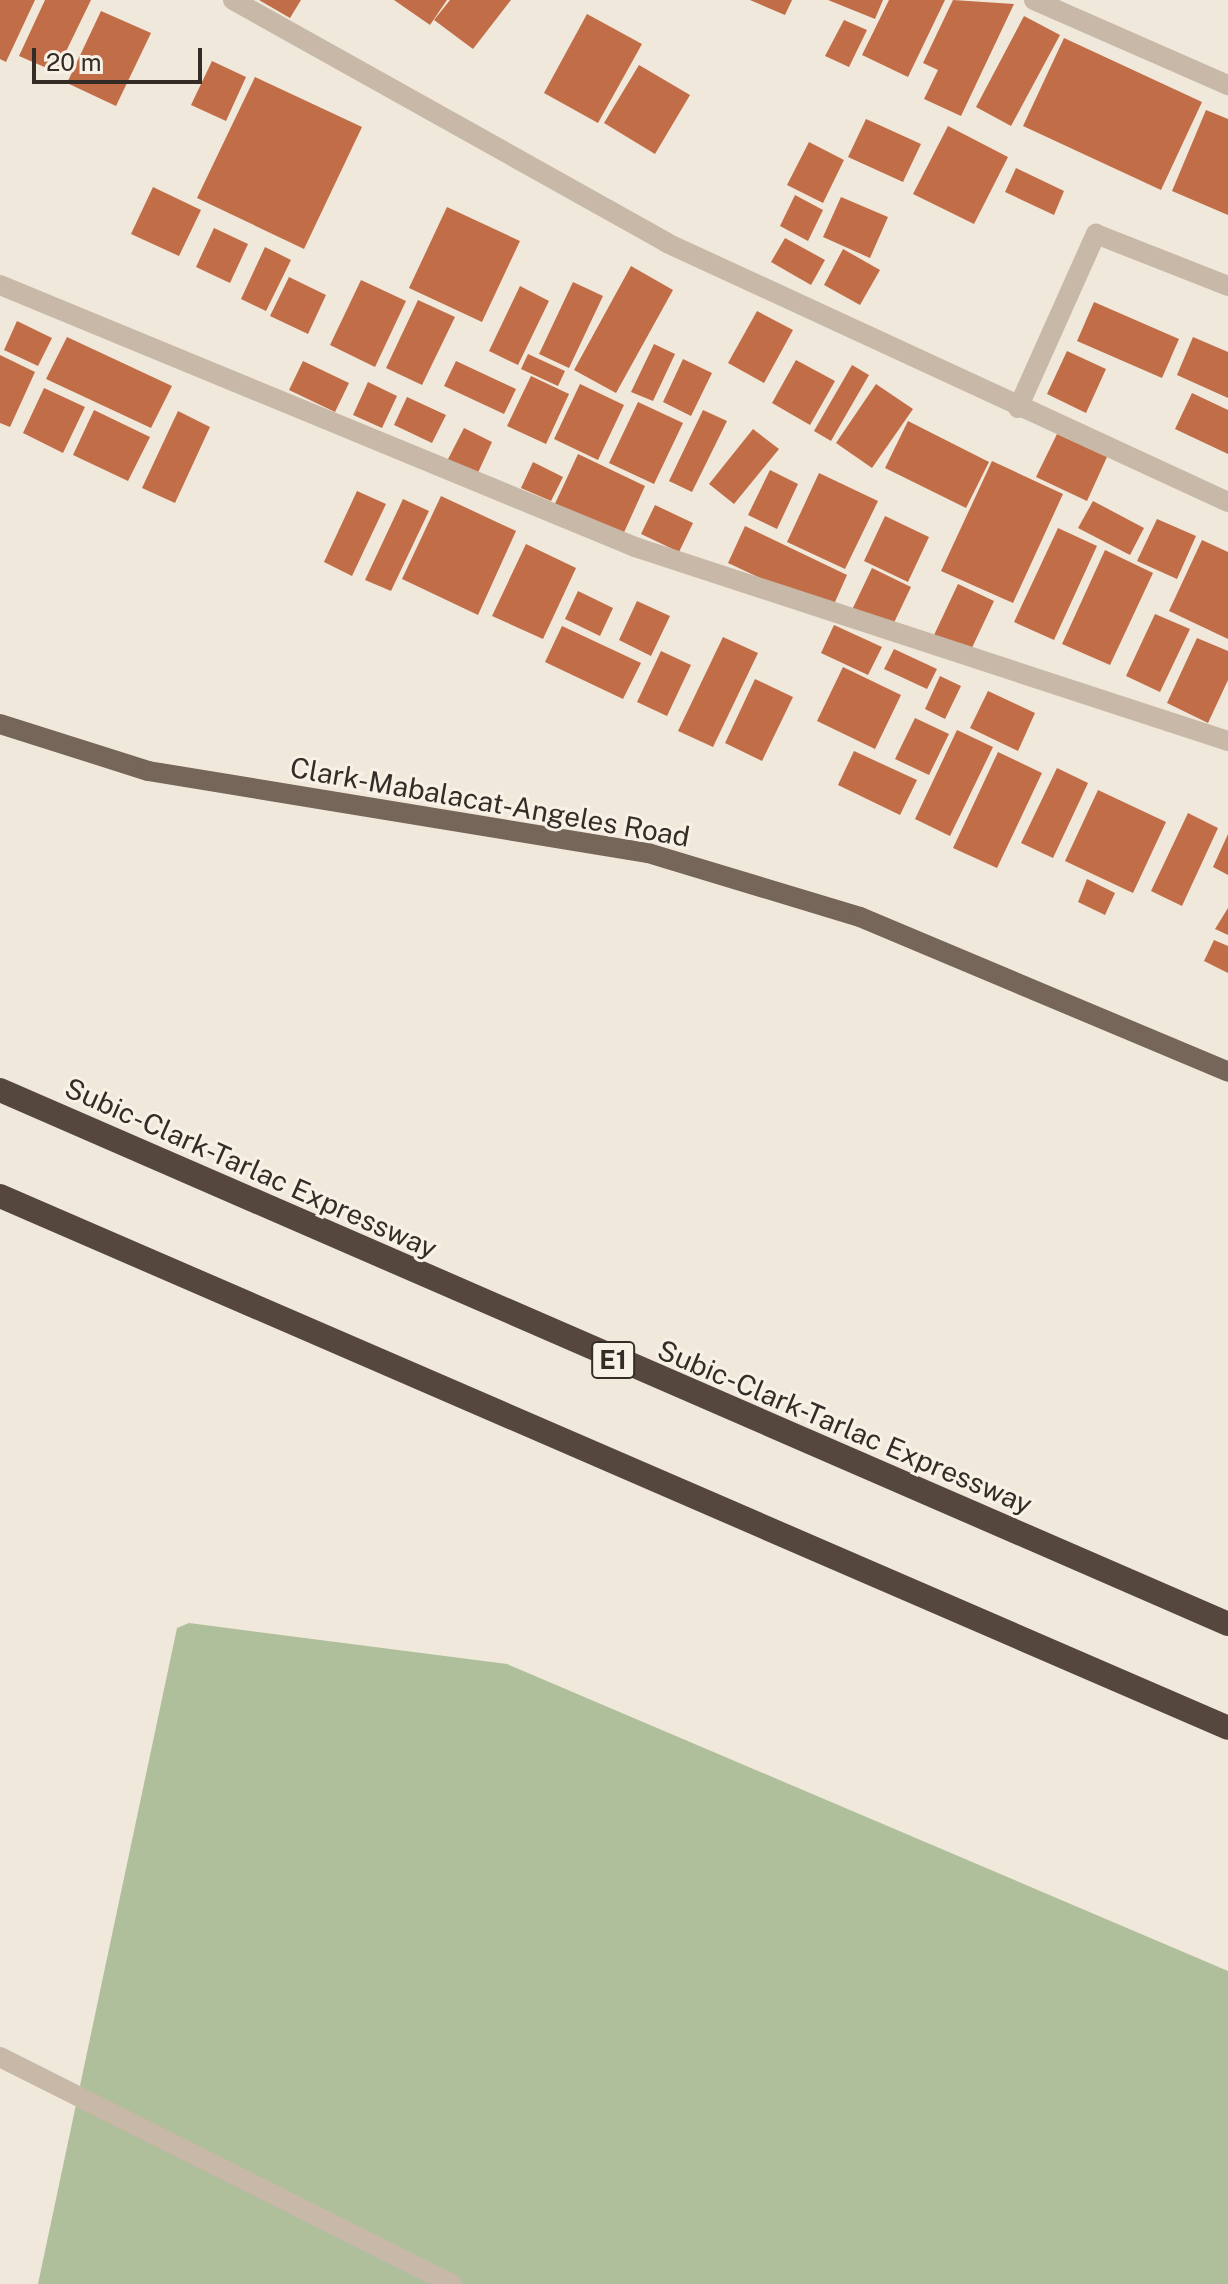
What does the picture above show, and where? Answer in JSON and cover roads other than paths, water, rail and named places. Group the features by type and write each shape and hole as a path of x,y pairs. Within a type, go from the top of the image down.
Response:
{"highway":[{"name":"Subic-Clark-Tarlac Expressway","path":"0,1090 1228,1624"},
{"path":"0,1196 1228,1728"}],"main road":[{"name":"Clark-Mabalacat-Angeles Road","path":"0,724 148,771 648,853 860,917 1228,1072"}],"street":[{"path":"233,0 667,243 1018,408 1228,502"},
{"path":"1034,0 1228,85"},
{"path":"1018,408 1096,234 1228,286"},
{"path":"0,285 635,547 1228,741"},
{"path":"0,2057 452,2284"}]}
